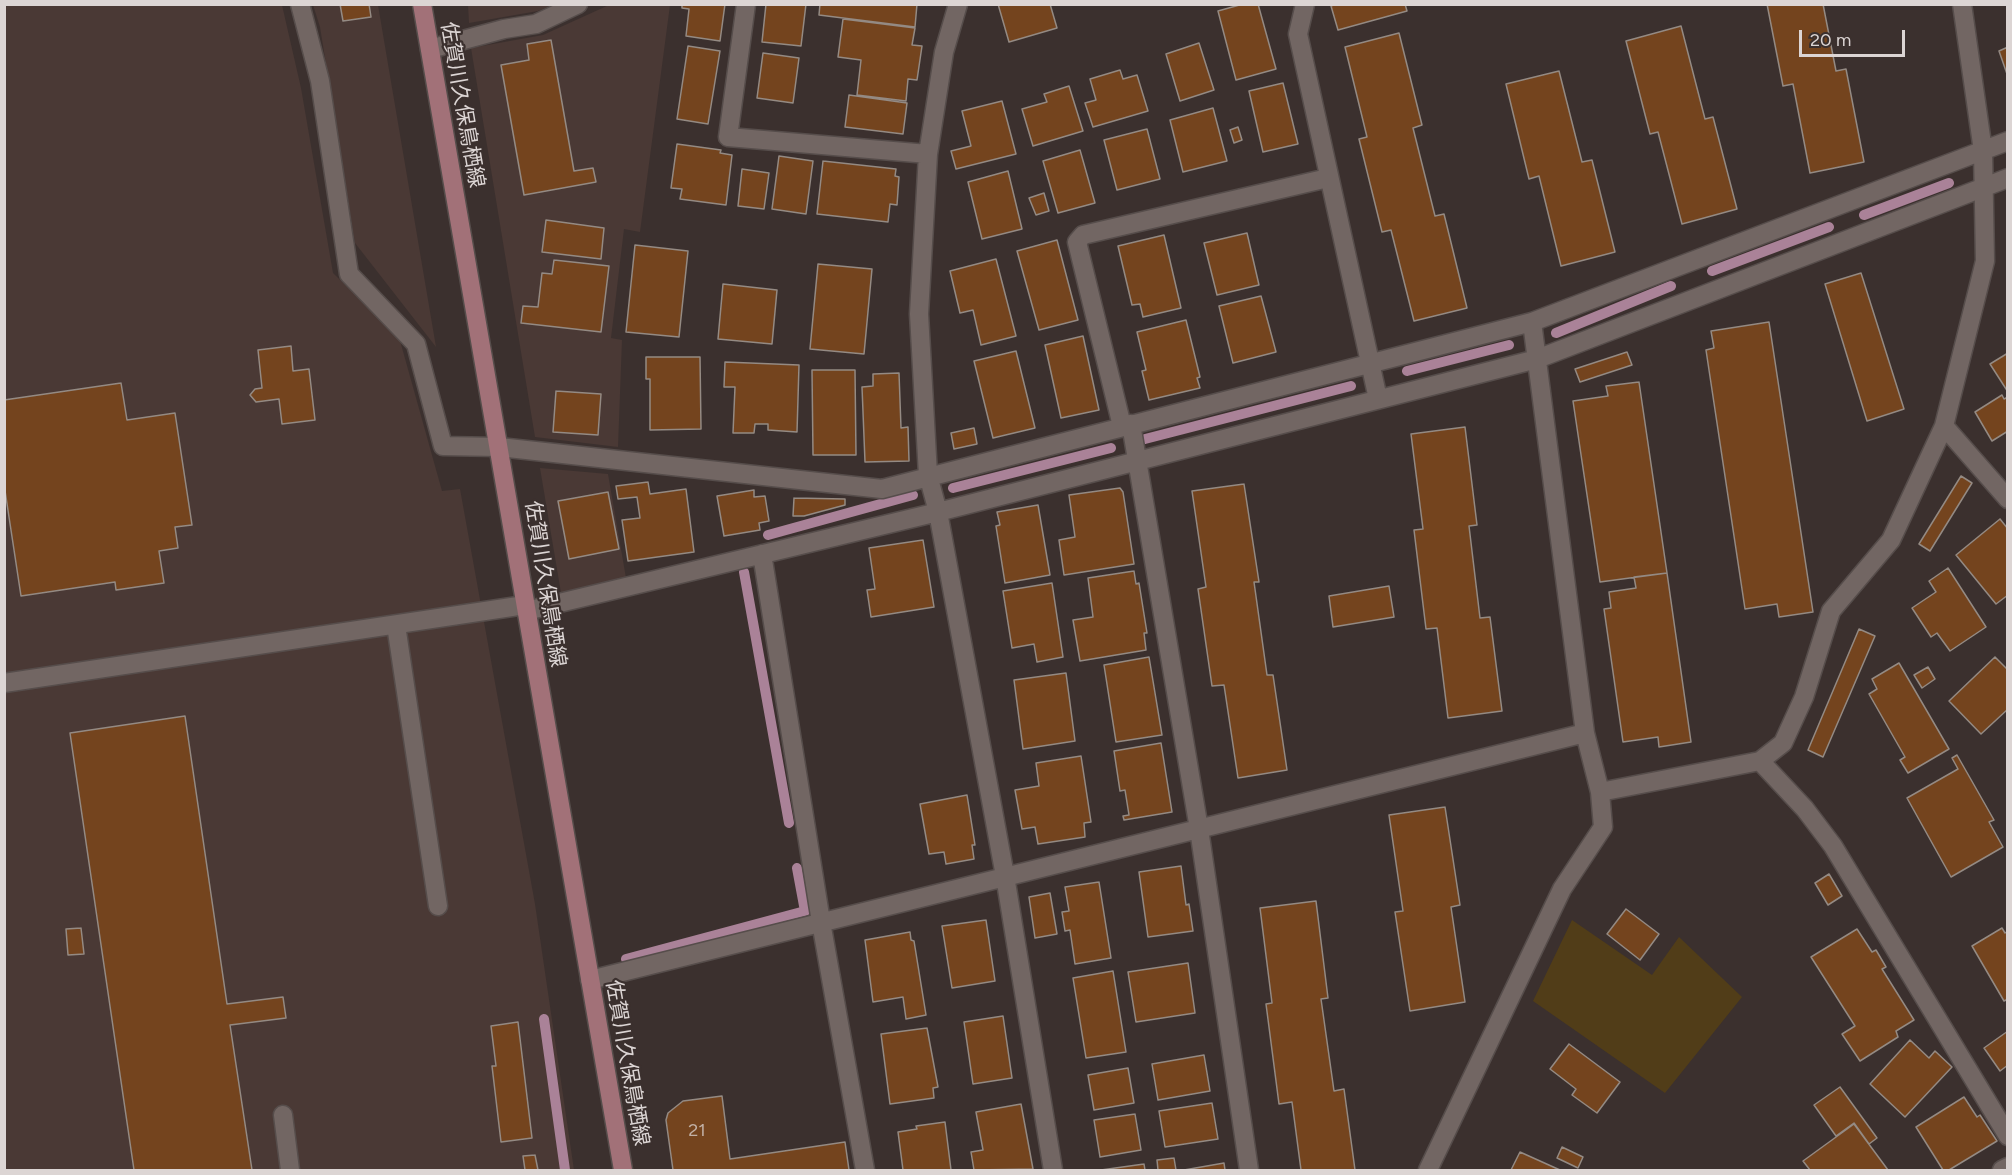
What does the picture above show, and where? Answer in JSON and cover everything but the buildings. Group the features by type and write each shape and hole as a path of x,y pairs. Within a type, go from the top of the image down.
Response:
{"main road":[{"name":"佐賀川久保鳥栖線","path":"422,4 623,1170"}],"street":[{"path":"300,4 320,81 349,274 416,344 443,446 499,447 882,489 928,475 1532,322 2007,141"},
{"path":"430,49 504,29 536,24 578,4"},
{"path":"746,4 728,137 928,154"},
{"path":"958,4 944,52 928,154 919,314 928,475 938,512 1005,876 1053,1170"},
{"path":"1305,4 1298,34 1378,399"},
{"path":"1600,792 1760,761 1783,743 1804,697 1832,611 1891,540 1944,426 1985,261 1983,151 1962,4"},
{"path":"1249,1170 1199,829 1137,461 1077,242 1083,235 1328,178"},
{"path":"4,683 396,624 525,608 938,512 1537,359 2007,178"},
{"path":"1428,1170 1562,889 1603,827 1600,792 1585,733 1532,322"},
{"path":"1944,426 2007,499"},
{"path":"762,554 821,922 865,1170"},
{"path":"396,624 438,906"},
{"path":"590,980 1585,733"},
{"path":"1760,761 1805,809 1833,846 2007,1136"},
{"path":"283,1115 290,1170"},
{"path":"2002,1170 2007,1167"}],"shaded area":[{"path":"468,4 553,5 538,11 469,23"},
{"path":"5,5 282,5 301,88 333,273 399,337 442,491 460,489 535,904 574,1170 5,1170"},
{"path":"313,5 378,5 436,347 355,243 320,27"},
{"path":"609,5 670,5 640,232 624,229 611,338 622,340 618,447 535,437 471,48 543,35"},
{"path":"540,468 608,474 626,578 561,593"},
{"path":"1572,920 1652,975 1679,937 1742,997 1665,1093 1533,1001"}],"waterway":[{"path":"1864,215 1949,183"},
{"path":"1712,271 1829,227"},
{"path":"1556,333 1671,286"},
{"path":"1407,371 1509,345"},
{"path":"1145,439 1351,386"},
{"path":"953,488 1111,448"},
{"path":"768,535 913,495"},
{"path":"744,572 789,823"},
{"path":"626,959 805,911 797,868"},
{"path":"544,1019 565,1170"}]}
